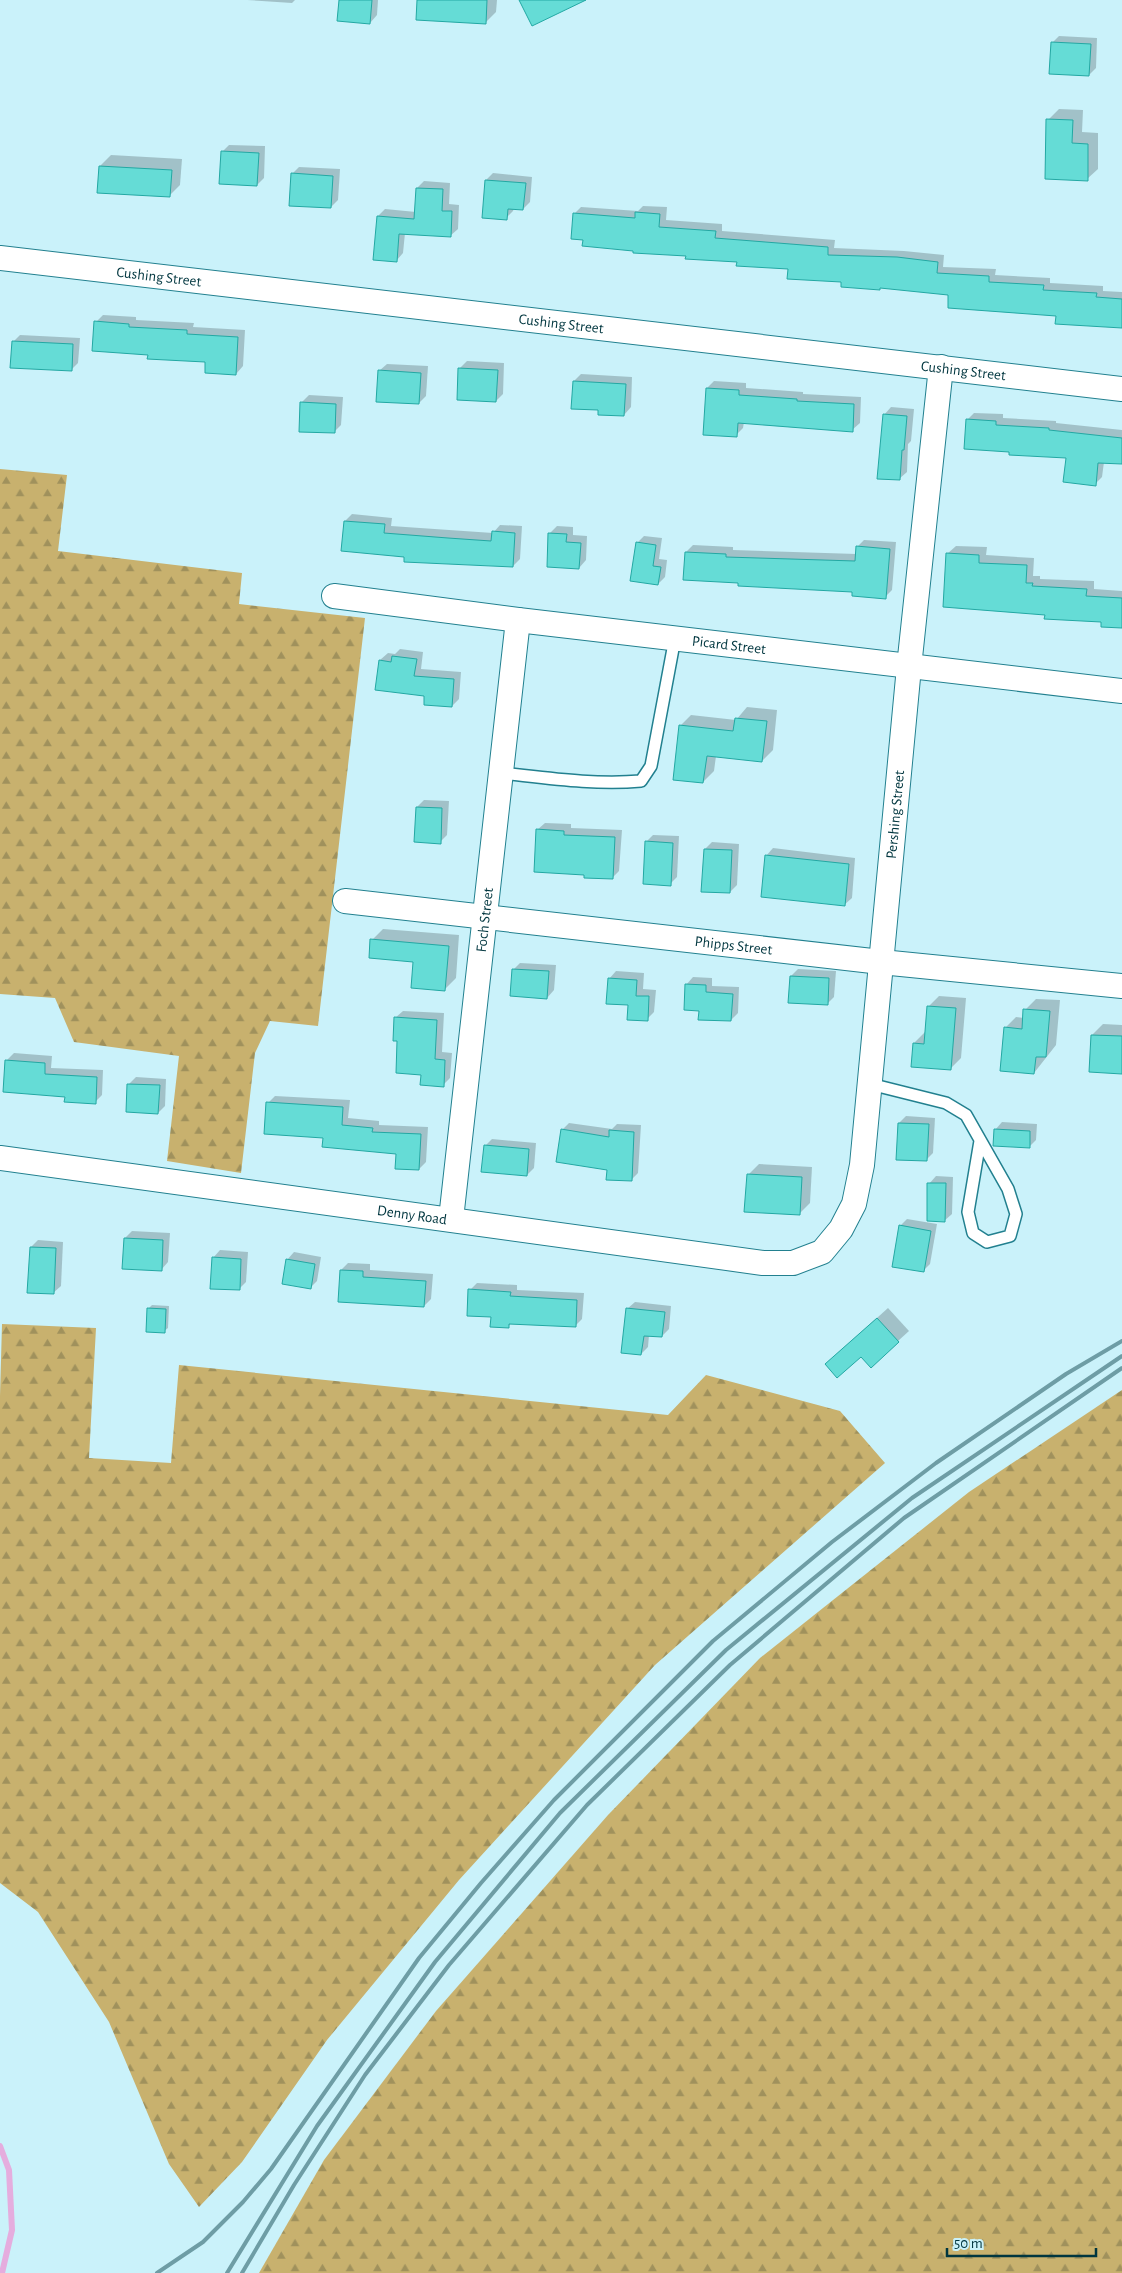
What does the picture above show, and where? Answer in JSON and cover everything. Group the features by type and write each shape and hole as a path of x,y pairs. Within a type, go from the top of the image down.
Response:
{"street":[{"name":"Cushing Street","path":"0,258 1122,389"},
{"name":"Pershing Street","path":"822,1252 841,1229 854,1204 862,1164 909,667 941,367"},
{"name":"Picard Street","path":"334,596 518,620 1122,691"},
{"name":"Foch Street","path":"451,1219 518,620"},
{"name":"Phipps Street","path":"345,901 881,962 1122,986"},
{"name":"Denny Road","path":"0,1158 451,1219 763,1264 793,1263 822,1252"}],"lane":[{"path":"501,773 611,784 641,781 651,766 675,638"},
{"path":"870,1084 946,1104 966,1115 1008,1189 1016,1214 1010,1236 987,1242 973,1233 968,1212 980,1141"}],"green space":[{"path":"0,469 67,475 58,551 242,573 239,604 365,618 318,1026 270,1021 255,1053 241,1173 167,1161 179,1056 74,1042 55,998 0,994"},
{"path":"2,1324 96,1328 89,1458 171,1463 179,1365 668,1415 706,1375 840,1411 885,1463 655,1665 459,1880 327,2040 242,2162 199,2207 169,2164 109,2022 38,1912 0,1883 0,1396"},
{"path":"1122,1390 1122,2273 259,2273 324,2160 436,2011 608,1815 760,1658 969,1492"}],"building":[{"path":"339,0 372,0 370,24 337,21"},
{"path":"417,0 487,0 486,24 416,20"},
{"path":"519,0 586,0 532,26"},
{"path":"1051,42 1091,44 1089,76 1049,74"},
{"path":"1046,119 1073,120 1072,143 1088,144 1088,181 1045,179"},
{"path":"221,151 259,153 257,186 219,184"},
{"path":"99,166 172,170 170,197 97,193"},
{"path":"291,173 333,176 331,208 289,206"},
{"path":"485,180 526,183 523,210 508,209 507,220 482,218"},
{"path":"416,188 443,189 442,211 452,211 451,237 399,234 397,262 373,260 377,216 414,219"},
{"path":"635,212 660,214 659,227 716,231 715,238 828,247 828,255 897,257 938,262 937,273 989,276 989,282 1044,285 1043,290 1097,293 1096,297 1122,299 1122,328 1055,324 1056,316 948,308 948,295 880,288 880,290 841,287 841,282 787,279 788,269 736,266 737,262 685,259 686,256 633,253 633,251 582,246 583,240 571,239 573,213 635,218"},
{"path":"94,321 129,324 129,327 187,330 187,334 238,337 236,375 205,373 205,362 147,359 148,355 92,351"},
{"path":"12,341 73,344 72,371 10,368"},
{"path":"458,368 498,370 496,402 457,400"},
{"path":"378,370 421,373 419,404 376,402"},
{"path":"573,381 626,384 624,416 598,415 598,410 571,409"},
{"path":"706,388 739,390 739,395 854,404 853,432 738,423 737,437 703,435"},
{"path":"300,402 336,404 335,433 299,432"},
{"path":"883,414 907,416 900,480 877,479"},
{"path":"966,419 996,421 996,425 1049,428 1049,430 1122,438 1122,464 1098,463 1096,486 1063,482 1066,458 1009,455 1009,452 964,449"},
{"path":"344,521 385,524 384,533 448,538 491,541 492,531 515,533 513,567 404,562 404,557 341,551"},
{"path":"548,533 567,534 566,542 581,543 579,569 547,567"},
{"path":"636,542 656,545 653,566 661,567 658,585 630,581"},
{"path":"856,546 890,549 886,599 852,596 852,592 738,586 738,583 683,580 685,552 726,554 726,557 855,561"},
{"path":"946,553 979,555 979,563 1027,565 1026,583 1033,583 1032,586 1087,589 1086,596 1122,598 1122,628 1101,627 1101,622 1044,619 1045,615 943,607"},
{"path":"392,656 417,659 414,676 454,679 452,707 424,705 424,696 375,690 379,660 391,662"},
{"path":"735,718 767,721 762,762 707,756 703,783 673,780 679,725 733,731"},
{"path":"416,807 442,808 441,844 414,842"},
{"path":"536,829 564,831 564,835 615,837 613,879 584,878 584,875 534,872"},
{"path":"645,841 673,843 671,886 643,884"},
{"path":"704,849 732,850 730,893 701,892"},
{"path":"765,855 849,864 845,906 761,897"},
{"path":"370,939 449,946 445,991 411,988 413,962 369,958"},
{"path":"512,969 549,971 547,999 510,996"},
{"path":"790,976 829,978 828,1005 788,1003"},
{"path":"608,978 637,980 636,996 649,996 648,1021 627,1020 628,1005 606,1004"},
{"path":"685,984 706,985 706,992 733,994 731,1021 698,1020 699,1011 684,1010"},
{"path":"927,1006 956,1008 951,1070 911,1067 913,1043 924,1044"},
{"path":"1023,1009 1050,1011 1046,1057 1036,1057 1034,1074 1000,1071 1004,1027 1022,1029"},
{"path":"394,1017 437,1020 435,1059 445,1060 444,1087 420,1085 421,1075 396,1073 397,1041 393,1041"},
{"path":"1091,1035 1122,1036 1122,1074 1089,1072"},
{"path":"5,1060 45,1063 45,1074 97,1077 96,1104 64,1102 65,1097 3,1092"},
{"path":"127,1084 160,1085 158,1114 126,1112"},
{"path":"266,1102 343,1107 342,1125 373,1128 372,1132 421,1134 419,1170 395,1169 396,1154 322,1147 323,1138 264,1134"},
{"path":"898,1123 929,1124 927,1161 896,1160"},
{"path":"561,1129 609,1137 609,1130 634,1132 632,1181 606,1180 607,1170 556,1162"},
{"path":"994,1129 1030,1131 1030,1148 993,1146"},
{"path":"484,1145 529,1149 527,1176 481,1172"},
{"path":"747,1174 802,1177 800,1215 744,1212"},
{"path":"927,1183 946,1183 945,1222 927,1221"},
{"path":"899,1225 931,1231 924,1272 892,1267"},
{"path":"124,1238 163,1240 162,1271 122,1269"},
{"path":"30,1247 56,1248 54,1294 27,1293"},
{"path":"212,1257 241,1259 240,1290 210,1289"},
{"path":"286,1259 315,1264 311,1289 282,1284"},
{"path":"340,1270 363,1271 363,1277 426,1281 424,1307 338,1302"},
{"path":"468,1289 511,1292 510,1296 577,1300 576,1327 509,1324 509,1328 490,1327 491,1317 467,1316"},
{"path":"147,1308 166,1309 165,1333 146,1332"},
{"path":"626,1308 665,1312 662,1337 644,1336 641,1355 621,1353"},
{"path":"877,1318 899,1342 871,1368 861,1357 837,1378 825,1364"}],"waterway":[{"path":"0,2146 9,2170 12,2230 2,2273"}],"railway":[{"path":"157,2273 203,2242 243,2202 271,2169 419,1958 481,1883 554,1800 713,1641 832,1542 936,1463 1066,1374 1122,1341"},
{"path":"227,2273 317,2126 435,1962 560,1813 726,1650 912,1498 1122,1356"},
{"path":"242,2273 294,2185 365,2075 449,1965 587,1805 730,1665 904,1518 1122,1368"}]}
